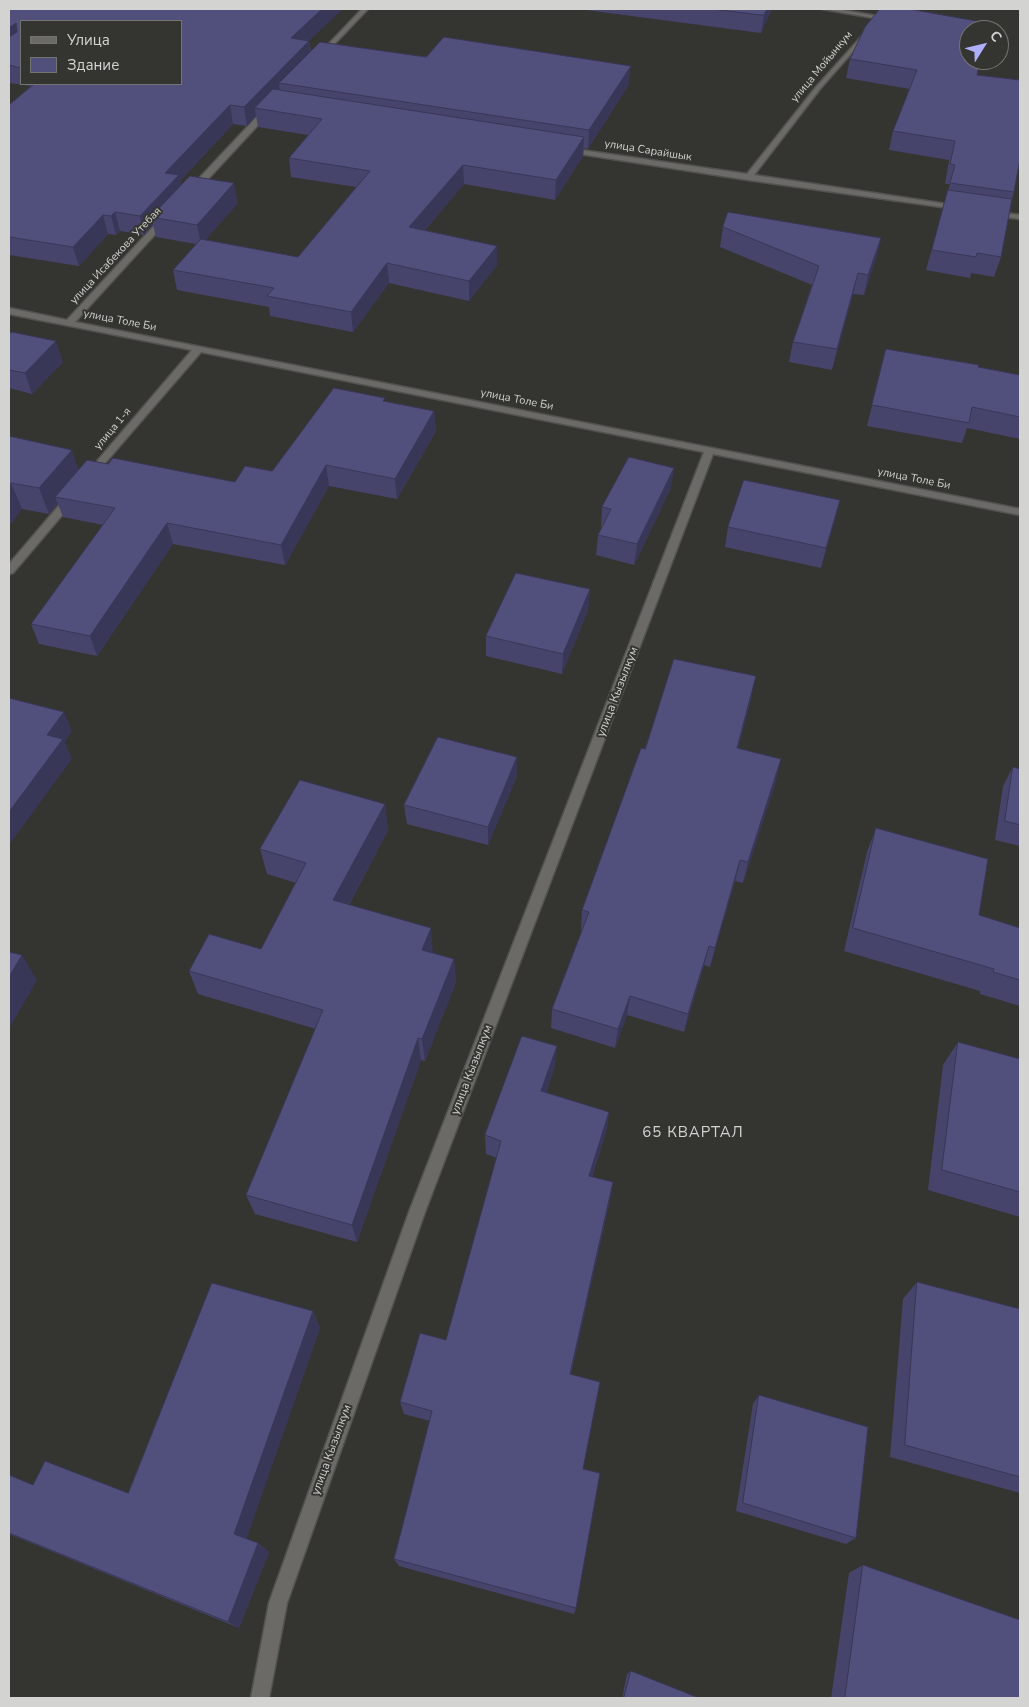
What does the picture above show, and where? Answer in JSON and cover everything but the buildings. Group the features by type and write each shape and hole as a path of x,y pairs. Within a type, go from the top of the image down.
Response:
{"street":[{"path":"312,63 365,9"},
{"name":"улица Мойынкум","path":"748,178 818,88 880,17 825,9"},
{"path":"185,199 273,104"},
{"name":"улица Сарайшык","path":"554,148 972,210"},
{"path":"981,211 1020,217"},
{"name":"улица Исабекова Утебая","path":"69,323 171,213"},
{"path":"9,321 13,312"},
{"name":"улица Толе Би","path":"13,312 1020,512"},
{"name":"улица 1-я","path":"9,571 198,348"},
{"name":"улица Кызылкум","path":"260,1698 278,1603 417,1212 592,762 710,450"}],"district":[{"name":"65 КВАРТАЛ","path":"693,1133"}]}
